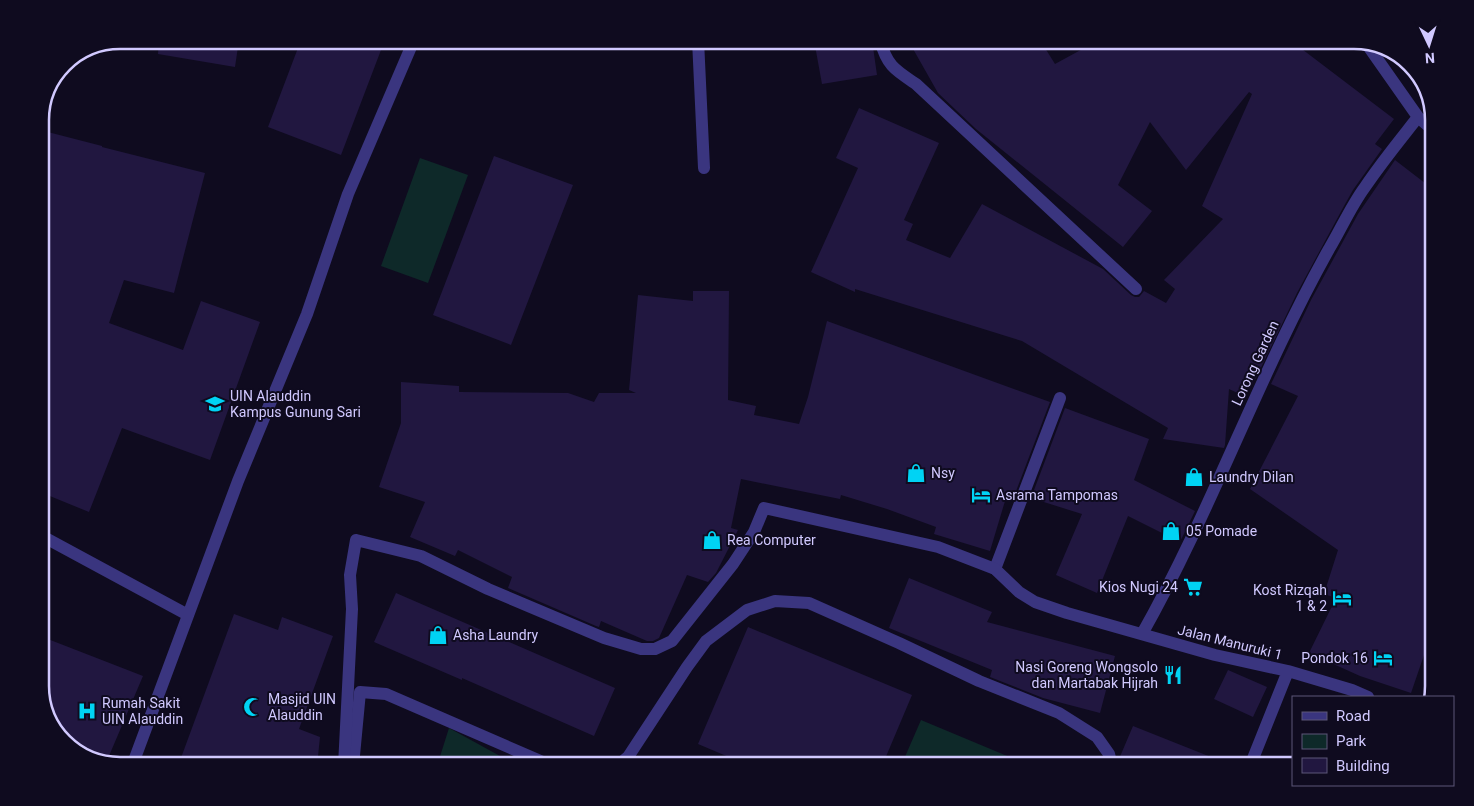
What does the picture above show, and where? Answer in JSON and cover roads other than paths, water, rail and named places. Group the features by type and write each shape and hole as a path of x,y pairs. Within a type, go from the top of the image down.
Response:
{"street":[{"path":"135,757 238,481 307,314 348,194 410,49"},
{"path":"698,49 704,168"},
{"path":"883,49 895,70 916,84 1136,289"},
{"path":"1371,51 1418,117 1425,123"},
{"name":"Lorong Garden","path":"1142,634 1165,593 1200,522 1267,370 1315,275 1364,187 1418,117"},
{"path":"344,757 352,609 350,575 356,540 421,556 488,589 604,638 641,650 656,649 672,641 733,564 754,532 764,508 938,547 995,569 1060,398"},
{"path":"49,540 188,614"},
{"name":"Jalan Manuruki 1","path":"995,569 1019,592 1035,602 1067,613 1215,655 1288,671 1352,690 1366,696"},
{"path":"631,757 687,667 706,641 747,610 774,601 809,603 980,681 1058,713 1097,737 1110,757"},
{"path":"1254,757 1288,671"},
{"path":"354,757 360,692 386,694 531,757"}],"place":[{"name":"UIN Alauddin Kampus Gunung Sari","path":"215,404"},
{"name":"Nsy","path":"916,473"},
{"name":"Laundry Dilan","path":"1194,477"},
{"name":"Asrama Tampomas","path":"981,495"},
{"name":"05 Pomade","path":"1171,531"},
{"name":"Rea Computer","path":"712,540"},
{"name":"Kios Nugi 24","path":"1193,587"},
{"name":"Kost Rizqah 1 & 2","path":"1342,598"},
{"name":"Asha Laundry","path":"438,635"},
{"name":"Pondok 16","path":"1383,658"},
{"name":"Nasi Goreng Wongsolo dan Martabak Hijrah","path":"1173,675"},
{"name":"Masjid UIN Alauddin","path":"253,707"},
{"name":"Rumah Sakit UIN Alauddin","path":"87,711"}]}
